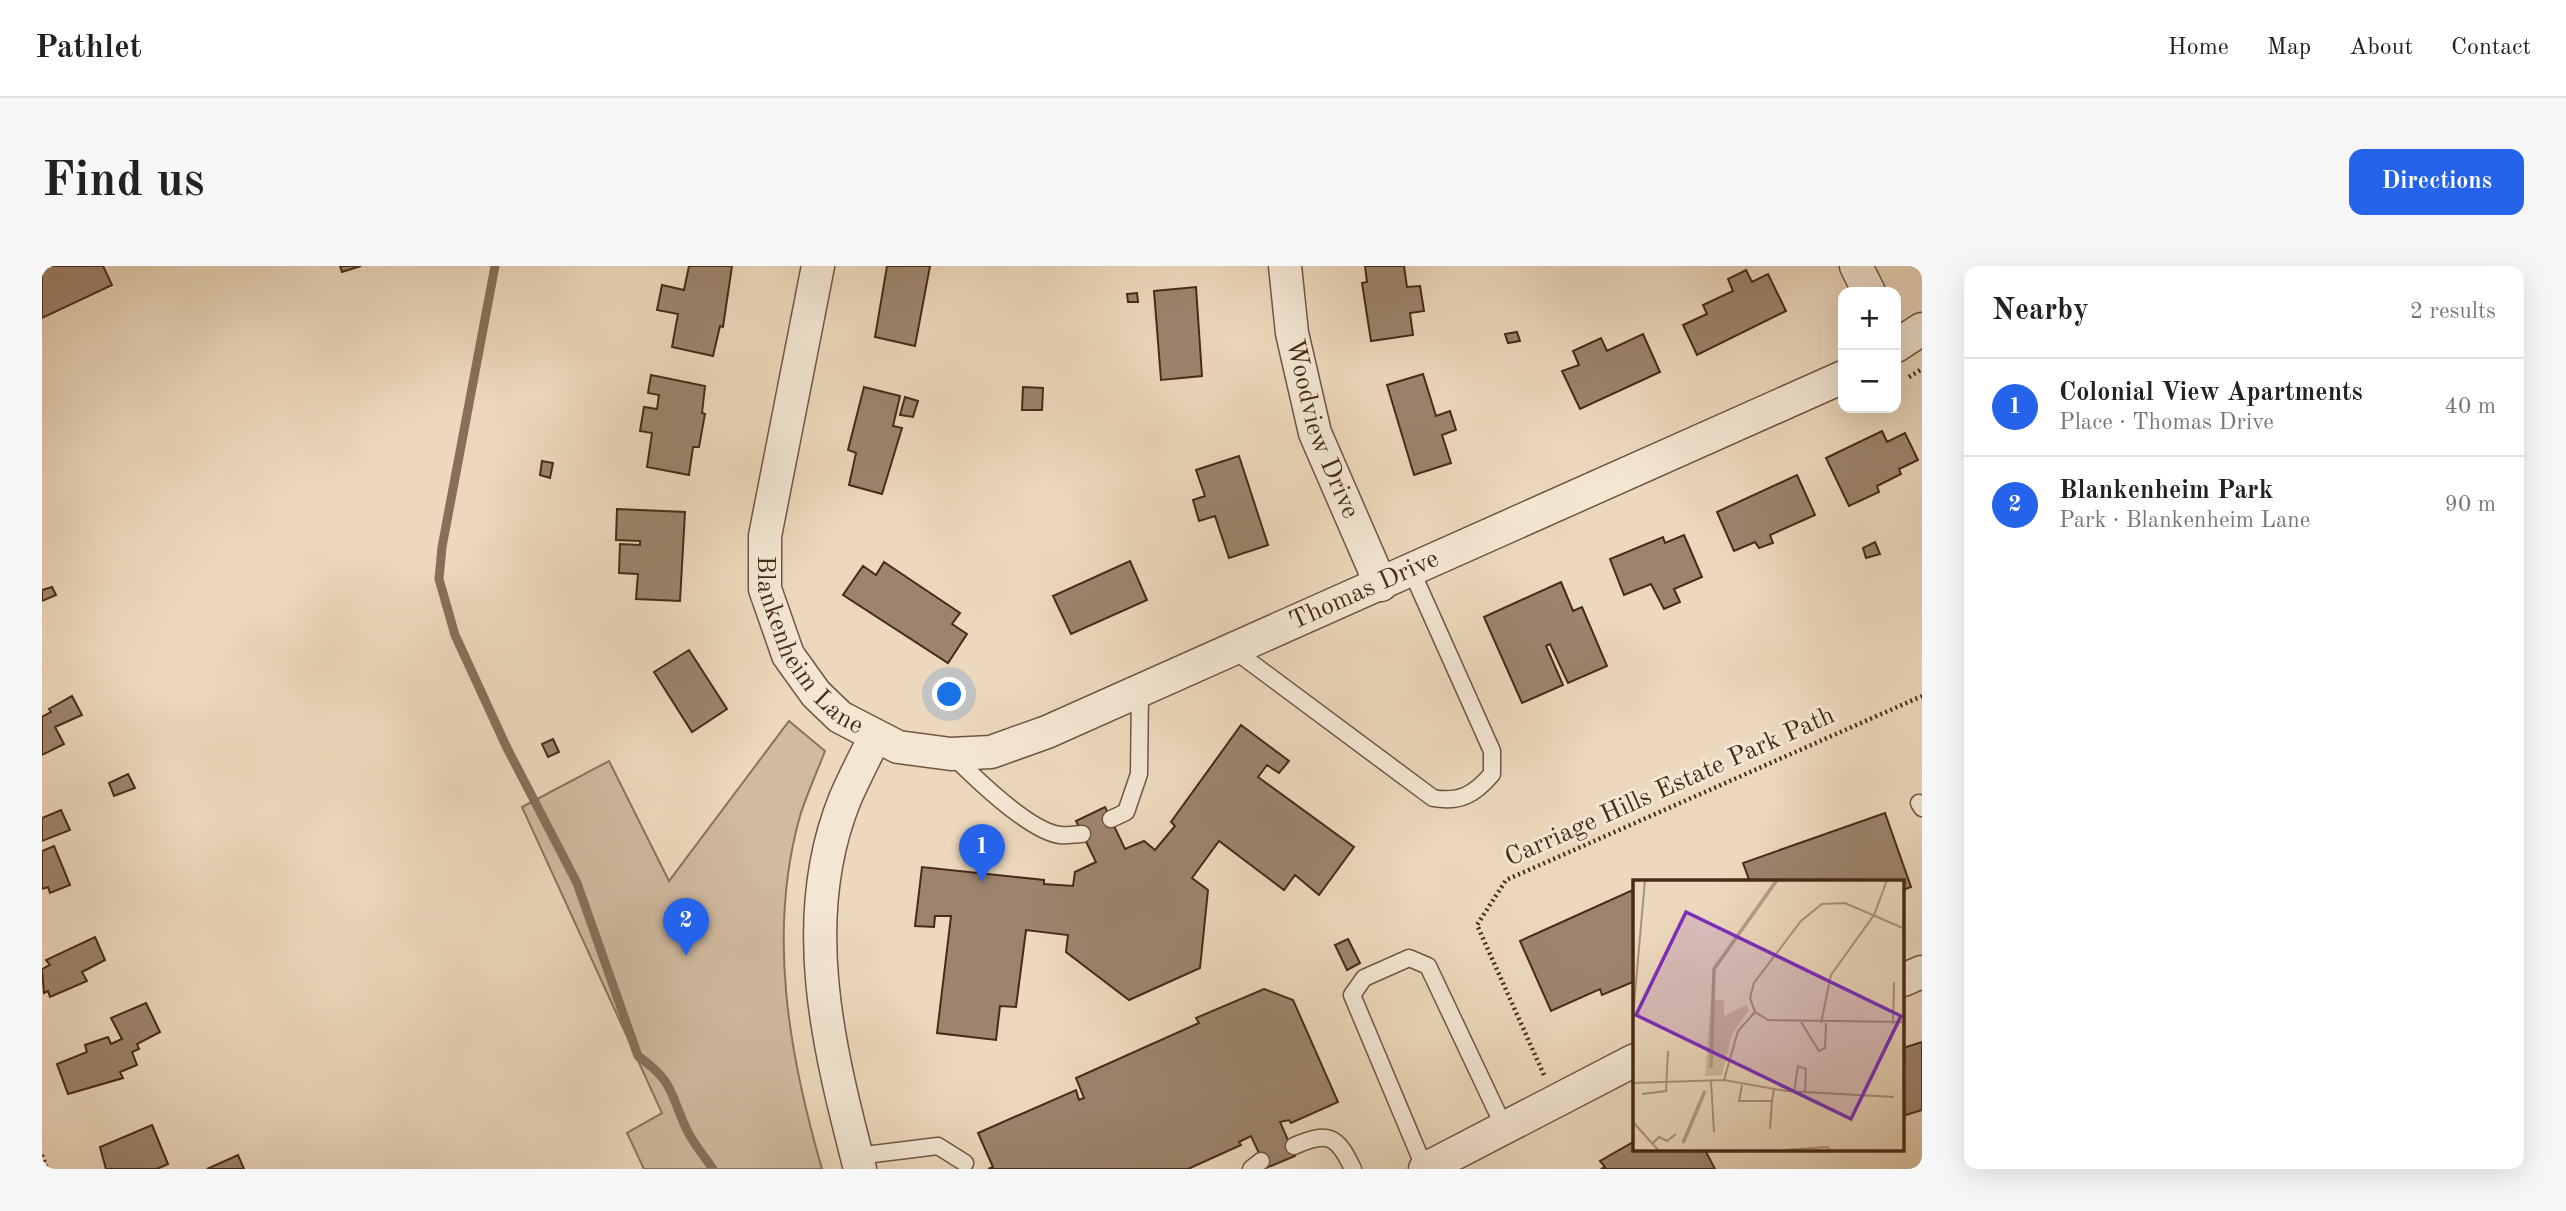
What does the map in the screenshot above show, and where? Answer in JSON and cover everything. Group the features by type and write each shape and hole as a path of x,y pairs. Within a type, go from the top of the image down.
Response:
{"street":[{"name":"Blankenheim Lane","path":"818,266 765,536 765,589 788,655 816,694 840,718 875,737 845,800 830,850 821,937 823,1003 831,1056 859,1162"},
{"name":"Woodview Drive","path":"1284,266 1292,332 1315,433 1381,585"},
{"path":"1856,266 1866,287"},
{"path":"1901,343 1922,329"},
{"name":"Thomas Drive","path":"875,737 898,747 951,754 991,752 1047,732 1412,572 1838,379"},
{"path":"1904,980 1922,972"},
{"path":"1425,1169 1633,1061"}],"lane":[{"path":"1234,650 1433,798 1449,801 1464,798 1480,788 1492,774 1492,751 1412,572"},
{"path":"1111,819 1126,812 1139,774 1140,691"},
{"path":"951,754 992,794 1038,825 1059,835 1082,834"},
{"path":"1425,1169 1352,995 1364,978 1409,958 1428,966 1505,1129"},
{"path":"1294,1146 1314,1137 1328,1136 1343,1148 1353,1169"},
{"path":"859,1162 938,1146 965,1163"}],"path":[{"path":"1909,377 1922,369"},
{"name":"Carriage Hills Estate Park Path","path":"1556,1101 1477,925 1506,880 1922,696"},
{"path":"42,1155 47,1169"}],"shaded area":[{"path":"789,721 825,751 800,816 790,860 784,949 792,1038 822,1169 644,1169 627,1133 662,1113 522,807 609,761 669,881"}],"building":[{"path":"42,266 103,266 112,285 42,318"},
{"path":"340,266 361,266 342,272"},
{"path":"689,266 732,266 723,327 720,326 713,356 672,347 678,314 657,310 662,285 684,290"},
{"path":"887,266 930,266 915,346 875,337"},
{"path":"1365,266 1404,266 1407,287 1420,286 1424,311 1410,313 1413,335 1371,341 1362,283 1367,282"},
{"path":"1746,270 1752,282 1768,274 1786,311 1697,355 1683,325 1707,314 1703,305 1733,291 1728,279"},
{"path":"1196,287 1202,376 1161,380 1154,291"},
{"path":"1137,293 1138,302 1128,302 1127,294"},
{"path":"1517,332 1520,341 1508,343 1505,334"},
{"path":"1643,334 1660,372 1580,409 1562,371 1579,365 1573,351 1601,338 1607,351"},
{"path":"1423,374 1436,416 1450,411 1456,430 1442,435 1451,463 1414,475 1387,385"},
{"path":"651,375 705,386 702,413 705,414 699,447 693,447 689,475 647,467 652,433 640,431 644,407 657,409 659,395 648,393"},
{"path":"864,387 900,396 893,426 902,428 882,494 849,485 856,453 848,450"},
{"path":"1023,387 1043,388 1042,410 1022,410"},
{"path":"905,397 918,401 913,417 900,415"},
{"path":"1882,431 1887,442 1905,433 1918,460 1899,469 1901,474 1877,486 1879,492 1849,506 1826,458"},
{"path":"1239,456 1268,545 1229,558 1215,516 1199,521 1193,500 1205,496 1196,470"},
{"path":"542,461 553,463 550,478 540,475"},
{"path":"1797,475 1815,515 1770,535 1773,543 1759,548 1755,542 1734,551 1717,512"},
{"path":"617,509 685,512 680,601 636,599 638,574 619,573 620,544 640,545 640,541 616,540"},
{"path":"1684,535 1702,577 1674,589 1680,602 1664,609 1651,584 1624,595 1610,559 1663,537 1665,543"},
{"path":"1875,542 1880,554 1866,558 1863,548"},
{"path":"1130,561 1147,600 1071,634 1053,596"},
{"path":"884,562 960,613 952,624 967,634 948,663 843,595 863,566 876,575"},
{"path":"1561,582 1573,611 1582,607 1607,666 1568,683 1550,644 1546,646 1563,685 1522,703 1484,617"},
{"path":"52,587 56,595 42,601 42,590"},
{"path":"689,650 727,709 692,732 654,672"},
{"path":"72,696 82,715 55,727 64,744 42,755 42,717 51,712 49,709"},
{"path":"1241,725 1289,761 1279,773 1267,765 1258,777 1354,847 1319,895 1295,875 1284,890 1219,841 1192,878 1208,890 1200,968 1129,1000 1066,952 1068,935 1026,930 1016,1007 1000,1006 996,1040 937,1033 951,916 935,916 934,927 915,926 922,867 1044,880 1044,884 1073,886 1075,872 1096,862 1076,821 1105,807 1125,849 1144,841 1155,850 1175,826 1171,822"},
{"path":"553,739 559,752 548,757 542,744"},
{"path":"128,774 135,788 114,796 109,783"},
{"path":"61,810 70,830 42,841 42,818"},
{"path":"1885,813 1911,887 1904,890 1904,880 1749,880 1743,863"},
{"path":"54,846 70,885 50,893 48,887 42,889 42,851"},
{"path":"1633,890 1633,982 1602,995 1600,989 1551,1011 1520,941"},
{"path":"95,937 105,960 82,972 87,981 50,997 48,991 44,993 42,969 50,965 46,960"},
{"path":"1348,939 1360,963 1347,970 1335,945"},
{"path":"1264,989 1293,1000 1338,1102 1291,1123 1289,1120 1280,1122 1295,1156 1266,1168 1251,1136 1239,1142 1241,1145 1188,1169 988,1169 993,1167 978,1133 1076,1090 1079,1100 1084,1098 1076,1078 1199,1023 1196,1018"},
{"path":"146,1003 160,1032 137,1044 139,1049 132,1052 137,1065 120,1072 123,1078 68,1094 57,1064 87,1052 85,1045 108,1037 111,1044 122,1039 111,1018"},
{"path":"1922,1042 1922,1110 1904,1116 1904,1048"},
{"path":"152,1125 168,1164 157,1169 106,1169 100,1147"},
{"path":"1633,1142 1633,1152 1706,1152 1715,1169 1601,1169 1605,1167 1600,1161"},
{"path":"238,1155 244,1169 207,1169"}],"waterway":[{"path":"495,266 442,547 439,579 455,635 507,748 577,883 638,1056 665,1080 689,1133 713,1169"}],"place":[{"name":"Colonial View Apartments","path":"982,882"},
{"name":"Blankenheim Park","path":"686,956"}]}
